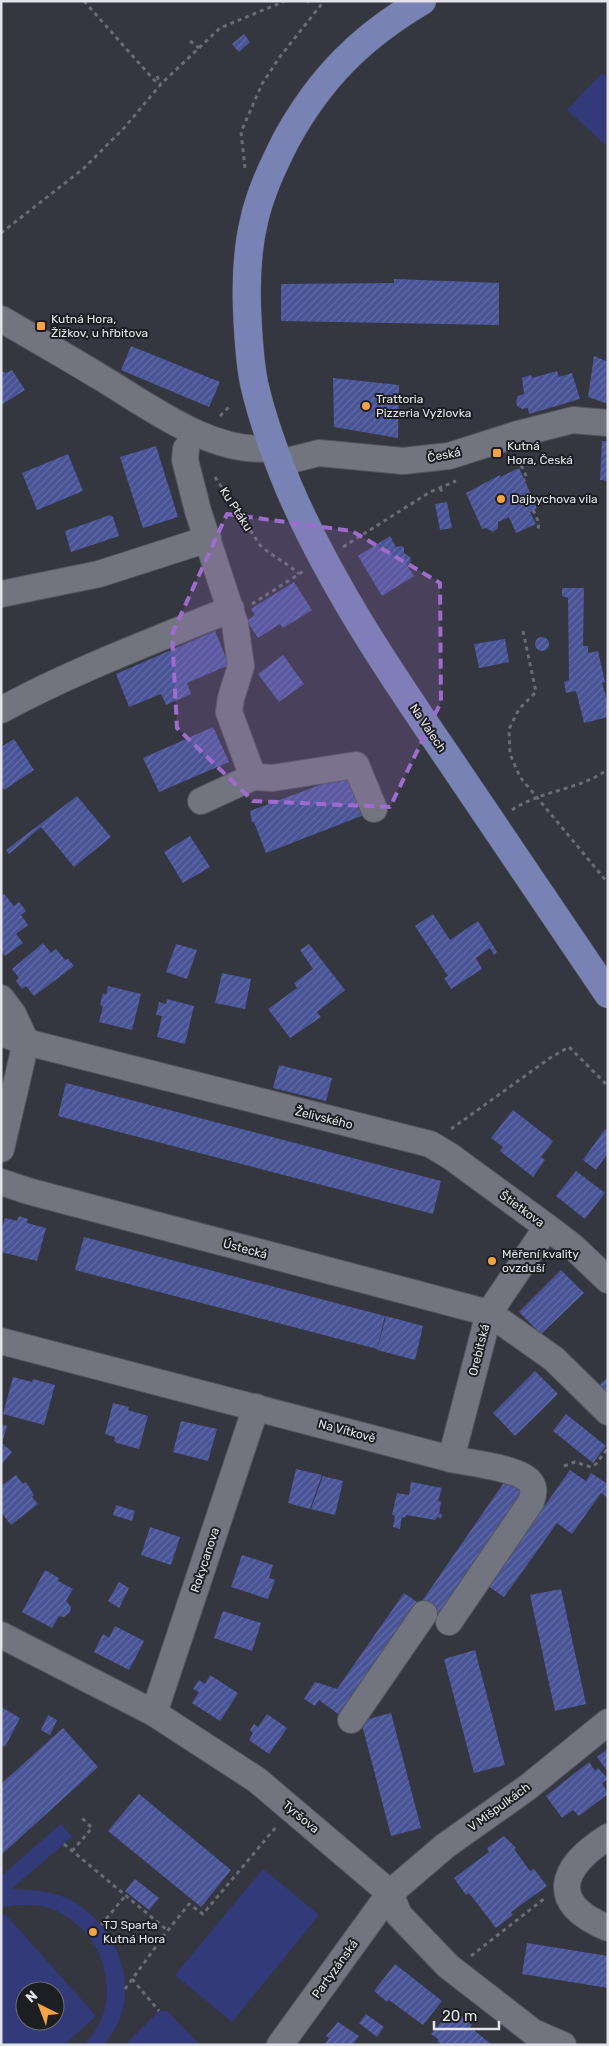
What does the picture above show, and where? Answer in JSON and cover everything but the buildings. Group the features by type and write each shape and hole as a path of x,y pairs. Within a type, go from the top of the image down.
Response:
{"main road":[{"name":"Na Valech","path":"422,1 372,34 349,54 322,83 301,114 281,150 265,186 254,221 249,248 246,279 250,362 276,456 323,559 351,610 394,678 608,994"}],"street":[{"name":"Česká","path":"1,319 176,422 237,447 276,456 319,453 404,461 449,456 518,434 573,420 608,423"},
{"path":"186,449 185,460 198,510 232,613 241,666 233,690 229,712 253,777"},
{"path":"1,594 99,574 208,539"},
{"path":"1,710 47,686 94,676 232,613"},
{"path":"201,801 253,777 272,778 356,765 374,809"},
{"path":"1,998 13,1014 26,1042 1,1149"},
{"name":"Želivského","path":"1,1033 26,1042 430,1144"},
{"name":"Štietkova","path":"430,1144 450,1156 572,1246 608,1280"},
{"name":"Ústecká","path":"1,1182 38,1194 489,1314 554,1359 608,1412"},
{"name":"Orebitská","path":"452,1459 489,1314 547,1227"},
{"name":"Na Vítkově","path":"1,1342 452,1459 512,1472 530,1482 534,1495 531,1502 449,1622"},
{"name":"Rokycanova","path":"154,1713 256,1407"},
{"path":"352,1720 424,1614"},
{"name":"Tyršova","path":"1,1635 154,1713 256,1780 390,1892 399,1915 448,1966 533,2032 563,2045"},
{"name":"V Mišpulkách","path":"390,1892 445,1846 528,1787 608,1722"},
{"path":"608,1837 580,1858 573,1866 567,1881 567,1891 572,1904 581,1914 608,1928"},
{"name":"Partyzánská","path":"280,2045 390,1892"}],"path":[{"path":"84,1 154,80 160,84"},
{"path":"1,233 83,169 124,128 160,84 220,28 285,1"},
{"path":"265,186 245,168 241,132 262,84 278,58 324,1"},
{"path":"190,41 199,48"},
{"path":"157,76 160,84"},
{"path":"522,466 527,478 524,480"},
{"name":"Ku Ptáku","path":"213,473 260,545 269,553 288,563 299,574 232,613"},
{"name":"Česká","path":"323,559 440,488 464,477"},
{"path":"440,488 444,495"},
{"path":"533,510 539,523 538,530"},
{"path":"522,632 536,692 519,709 509,729 510,754 520,776 608,883"},
{"path":"519,806 577,786 604,772"},
{"path":"430,1144 550,1058 569,1047 608,1086"},
{"path":"564,1466 575,1462 591,1467 596,1464 608,1448"},
{"path":"72,1851 92,1828 82,1818"},
{"path":"125,1988 189,1904 203,1914 267,1838"},
{"path":"64,1844 168,1930"},
{"path":"448,1966 475,1954 567,1881"},
{"path":"101,1925 126,1895"},
{"path":"132,1979 160,2011"}],"highlighted area":[{"path":"227,514 352,531 440,583 441,702 390,807 253,801 177,728 172,634"}],"shaded area":[{"path":"602,73 608,78 608,147 567,110"},
{"path":"61,1824 72,1837 11,1889 45,1892 64,1897 90,1913 110,1937 122,1965 125,1996 118,2022 104,2045 83,2045 96,2030 104,2013 107,1994 106,1976 101,1958 92,1941 64,1915 49,1908 17,1905 1,1908 1,1876"},
{"path":"263,1869 319,1915 232,2022 175,1975"},
{"path":"5,1914 65,1981 15,1981 15,2031 65,2031 65,1981 96,2016 64,2045 1,2045 1,1917"},
{"path":"159,2011 167,2011 200,2045 125,2045"}],"place":[{"name":"Kutná Hora, Žižkov, u hřbitova","path":"41,326"},
{"name":"Trattoria Pizzeria Vyžlovka","path":"366,406"},
{"name":"Kutná Hora, Česká","path":"497,453"},
{"name":"Dajbychova vila","path":"501,499"},
{"name":"Měření kvality ovzduší","path":"492,1261"},
{"name":"TJ Sparta Kutná Hora","path":"93,1932"}]}
